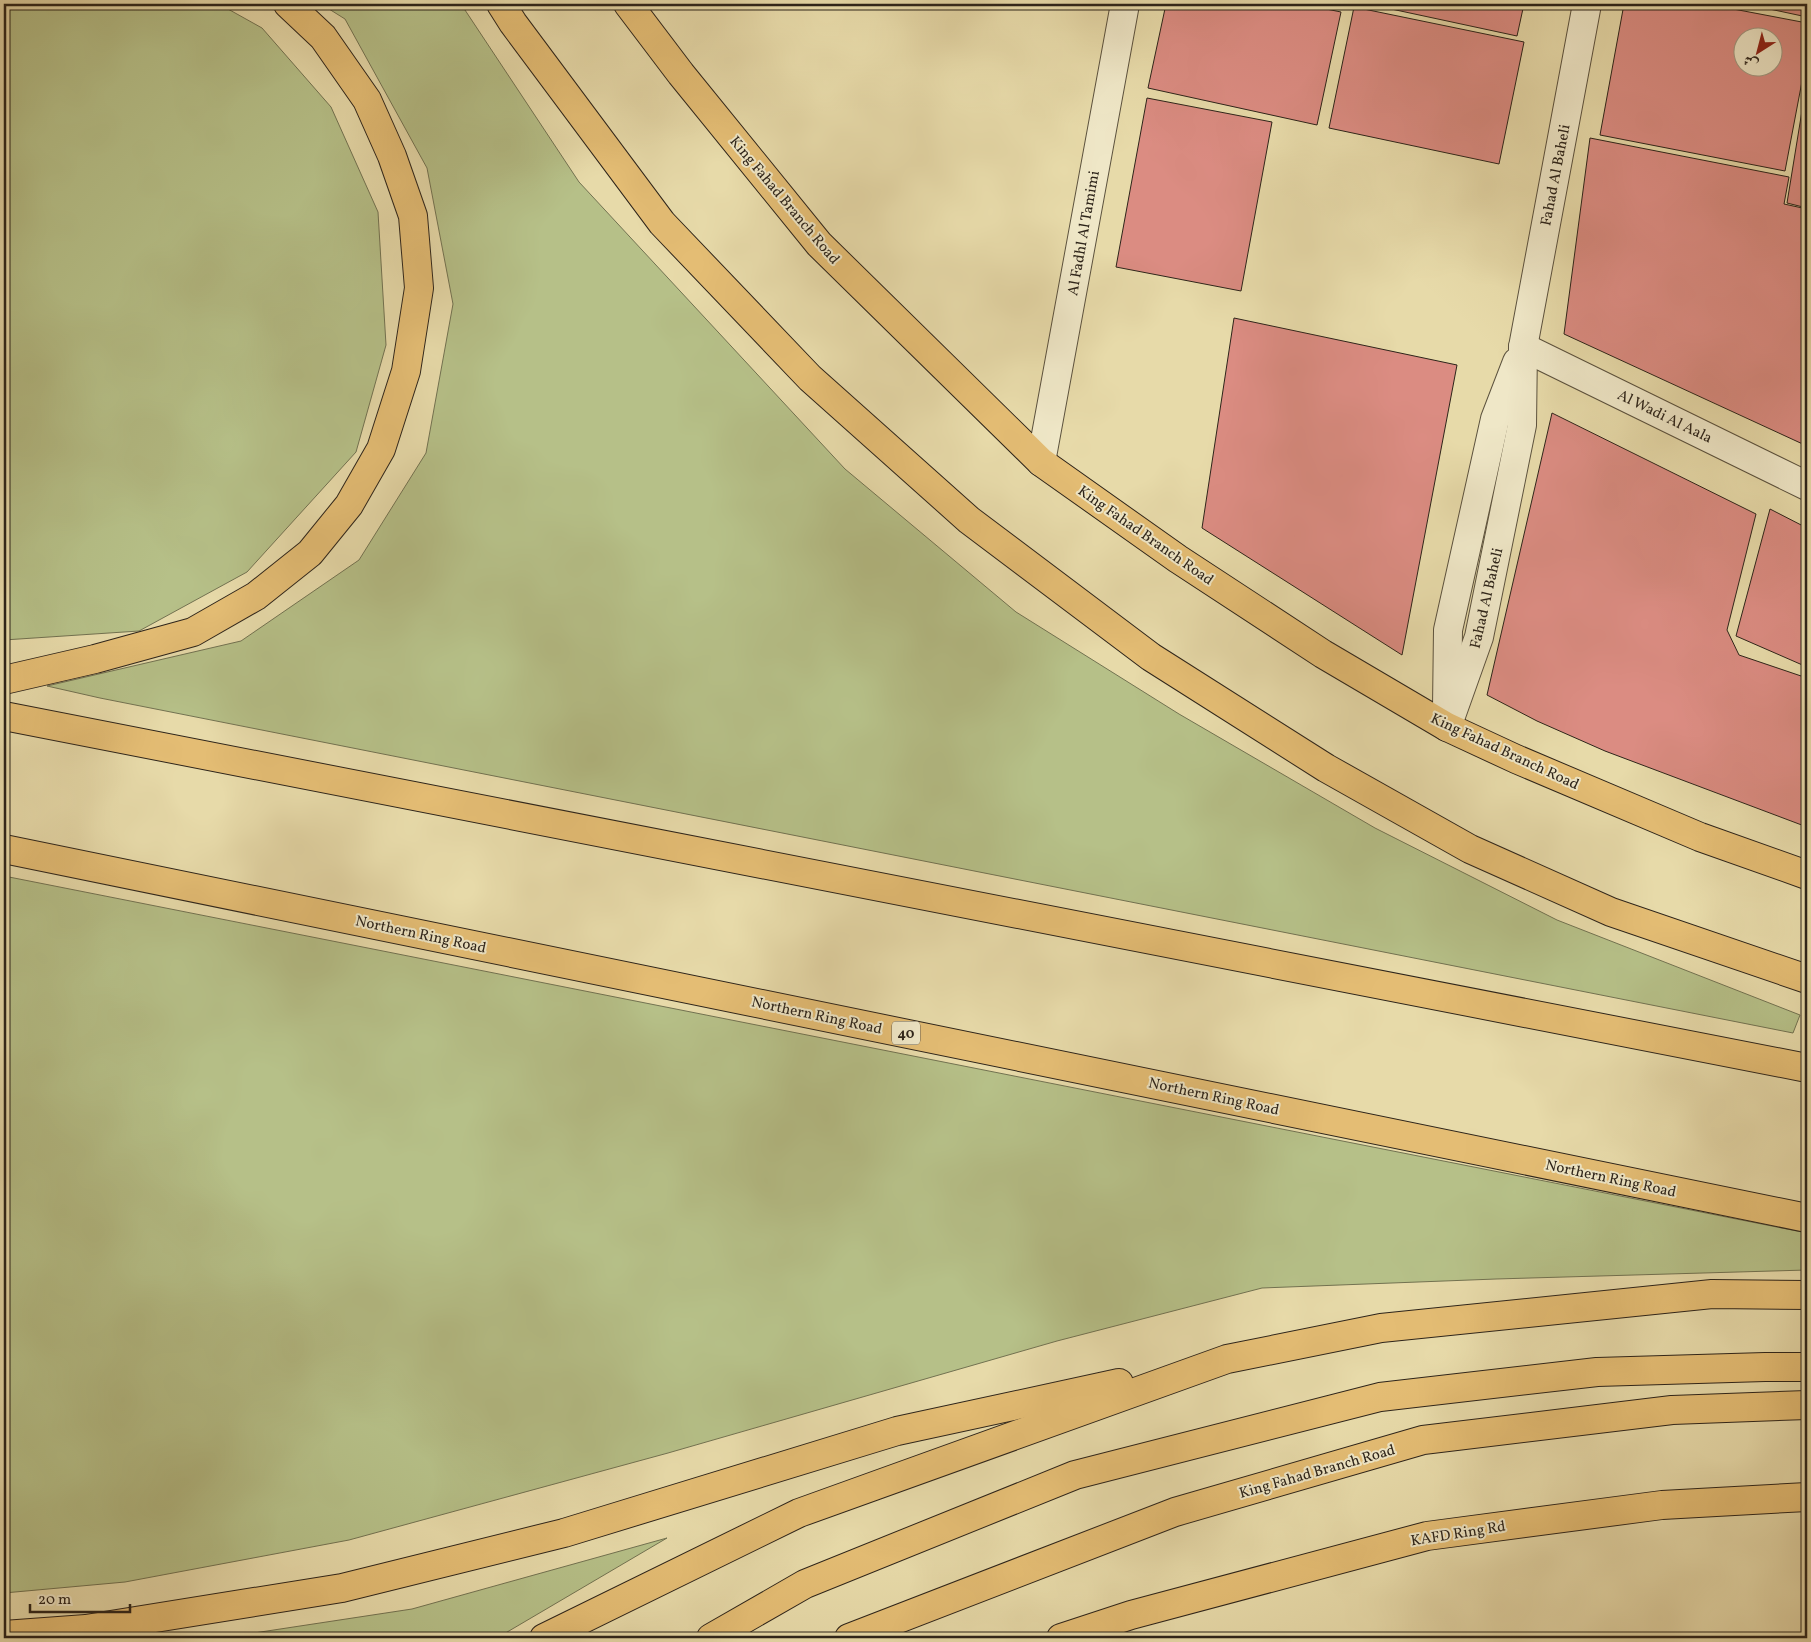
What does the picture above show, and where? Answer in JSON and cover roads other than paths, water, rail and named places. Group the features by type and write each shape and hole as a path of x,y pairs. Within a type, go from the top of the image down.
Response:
{"main road":[{"path":"4,680 95,659 193,632 256,596 310,554 349,505 381,449 406,371 419,288 413,216 392,156 367,100 323,38 288,4"},
{"path":"501,4 512,23 662,223 810,378 969,520 1150,657 1326,768 1470,849 1611,912 1807,979"},
{"name":"King Fahad Branch Road","path":"628,4 681,74 819,244 1041,462 1178,559 1299,638 1447,727 1526,763 1700,837 1807,874"},
{"path":"4,716 1807,1068"},
{"name":"Northern Ring Road","path":"4,849 1807,1218"},
{"path":"4,1635 86,1629 342,1588 564,1532 897,1431 1227,1359 1381,1328 1712,1294 1807,1295"},
{"path":"544,1638 799,1513 1227,1359"},
{"path":"711,1638 805,1584 1075,1475 1380,1397 1597,1372 1765,1366 1807,1367"},
{"name":"King Fahad Branch Road","path":"849,1638 1175,1512 1423,1440 1672,1410 1807,1405"},
{"name":"KAFD Ring Rd","path":"1061,1638 1131,1615 1427,1536 1662,1504 1807,1497"}],"street":[{"name":"Al Fadhl Al Tamimi","path":"1041,462 1125,4"},
{"name":"Fahad Al Baheli","path":"1447,727 1479,637 1522,425 1523,347 1587,4"},
{"name":"Al Wadi Al Aala","path":"1523,347 1807,486"}]}
